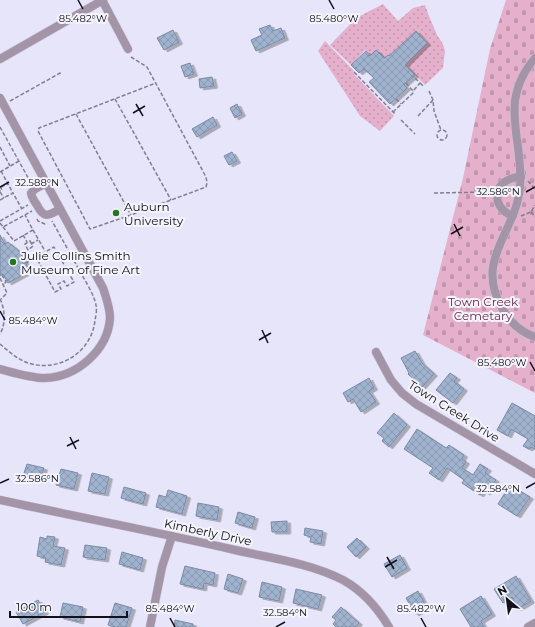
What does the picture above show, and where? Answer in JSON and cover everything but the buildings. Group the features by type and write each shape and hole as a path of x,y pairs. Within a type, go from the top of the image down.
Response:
{"street":[{"path":"0,59 102,0 128,49"},
{"path":"535,58 524,73 515,98 514,120 519,148 521,178 518,202 494,258 492,271 495,294 506,315 515,325 535,337"},
{"path":"0,369 30,377 46,378 61,376 89,360 101,345 107,334 110,317 108,301 103,288 2,102"},
{"path":"513,216 506,214 501,209 498,203 498,191 502,184 507,180 514,177 521,178"},
{"path":"46,183 31,193 32,197 44,216 50,215 60,209"},
{"name":"Town Creek Drive","path":"376,352 391,380 402,393 416,404 535,474"},
{"name":"Kimberly Drive","path":"0,500 310,567 343,580 365,596 377,609 389,627"},
{"path":"150,627 162,567 172,536"},
{"path":"528,627 535,623"}],"path":[{"path":"128,49 131,57 147,67 156,83 206,177 207,183 206,187 90,229 38,131 39,128 156,83"},
{"path":"2,102 62,72"},
{"path":"354,72 396,115"},
{"path":"413,76 424,87"},
{"path":"393,112 414,92 413,91 420,83"},
{"path":"406,84 413,91"},
{"path":"429,91 441,130 445,131 447,134 445,139 440,139 438,137 438,132 441,130"},
{"path":"115,98 171,200"},
{"path":"396,99 401,104"},
{"path":"418,116 433,100"},
{"path":"76,114 131,215"},
{"path":"401,120 415,134"},
{"path":"0,127 31,183"},
{"path":"0,147 10,166"},
{"path":"19,162 1,172 22,209"},
{"path":"4,198 0,192 2,190 0,187 8,184"},
{"path":"434,193 482,193 498,191"},
{"path":"0,200 13,193"},
{"path":"29,205 0,223 14,241 33,230"},
{"path":"513,216 520,217 531,212 535,205"},
{"path":"3,227 32,211"},
{"path":"531,212 535,218"},
{"path":"25,215 45,252"},
{"path":"0,344 14,355 28,363 48,365 69,360 82,350 90,340 94,328 97,306 89,288 52,220"},
{"path":"23,235 27,242 30,241 32,244"},
{"path":"27,242 24,244 28,250 33,246 32,244 38,240"},
{"path":"26,263 36,257 54,247 74,282 67,286 64,281 58,284 61,289 55,292 36,257"},
{"path":"0,334 4,319 3,306 0,299 7,293 1,276"},
{"path":"1,276 6,282 3,284"}],"green space":[{"name":"Town Creek Cemetary","path":"506,0 535,0 535,393 423,335 463,178 490,49"},
{"path":"383,4 398,21 413,8 425,5 445,51 443,68 425,85 405,65 427,43 416,31 389,56 387,55 384,58 376,50 370,56 365,50 351,65 330,45 356,18"},
{"path":"325,41 394,116 380,131 360,116 318,51"}],"place":[{"name":"Auburn University","path":"116,213"},
{"name":"Julie Collins Smith Museum of Fine Art","path":"13,262"}]}
